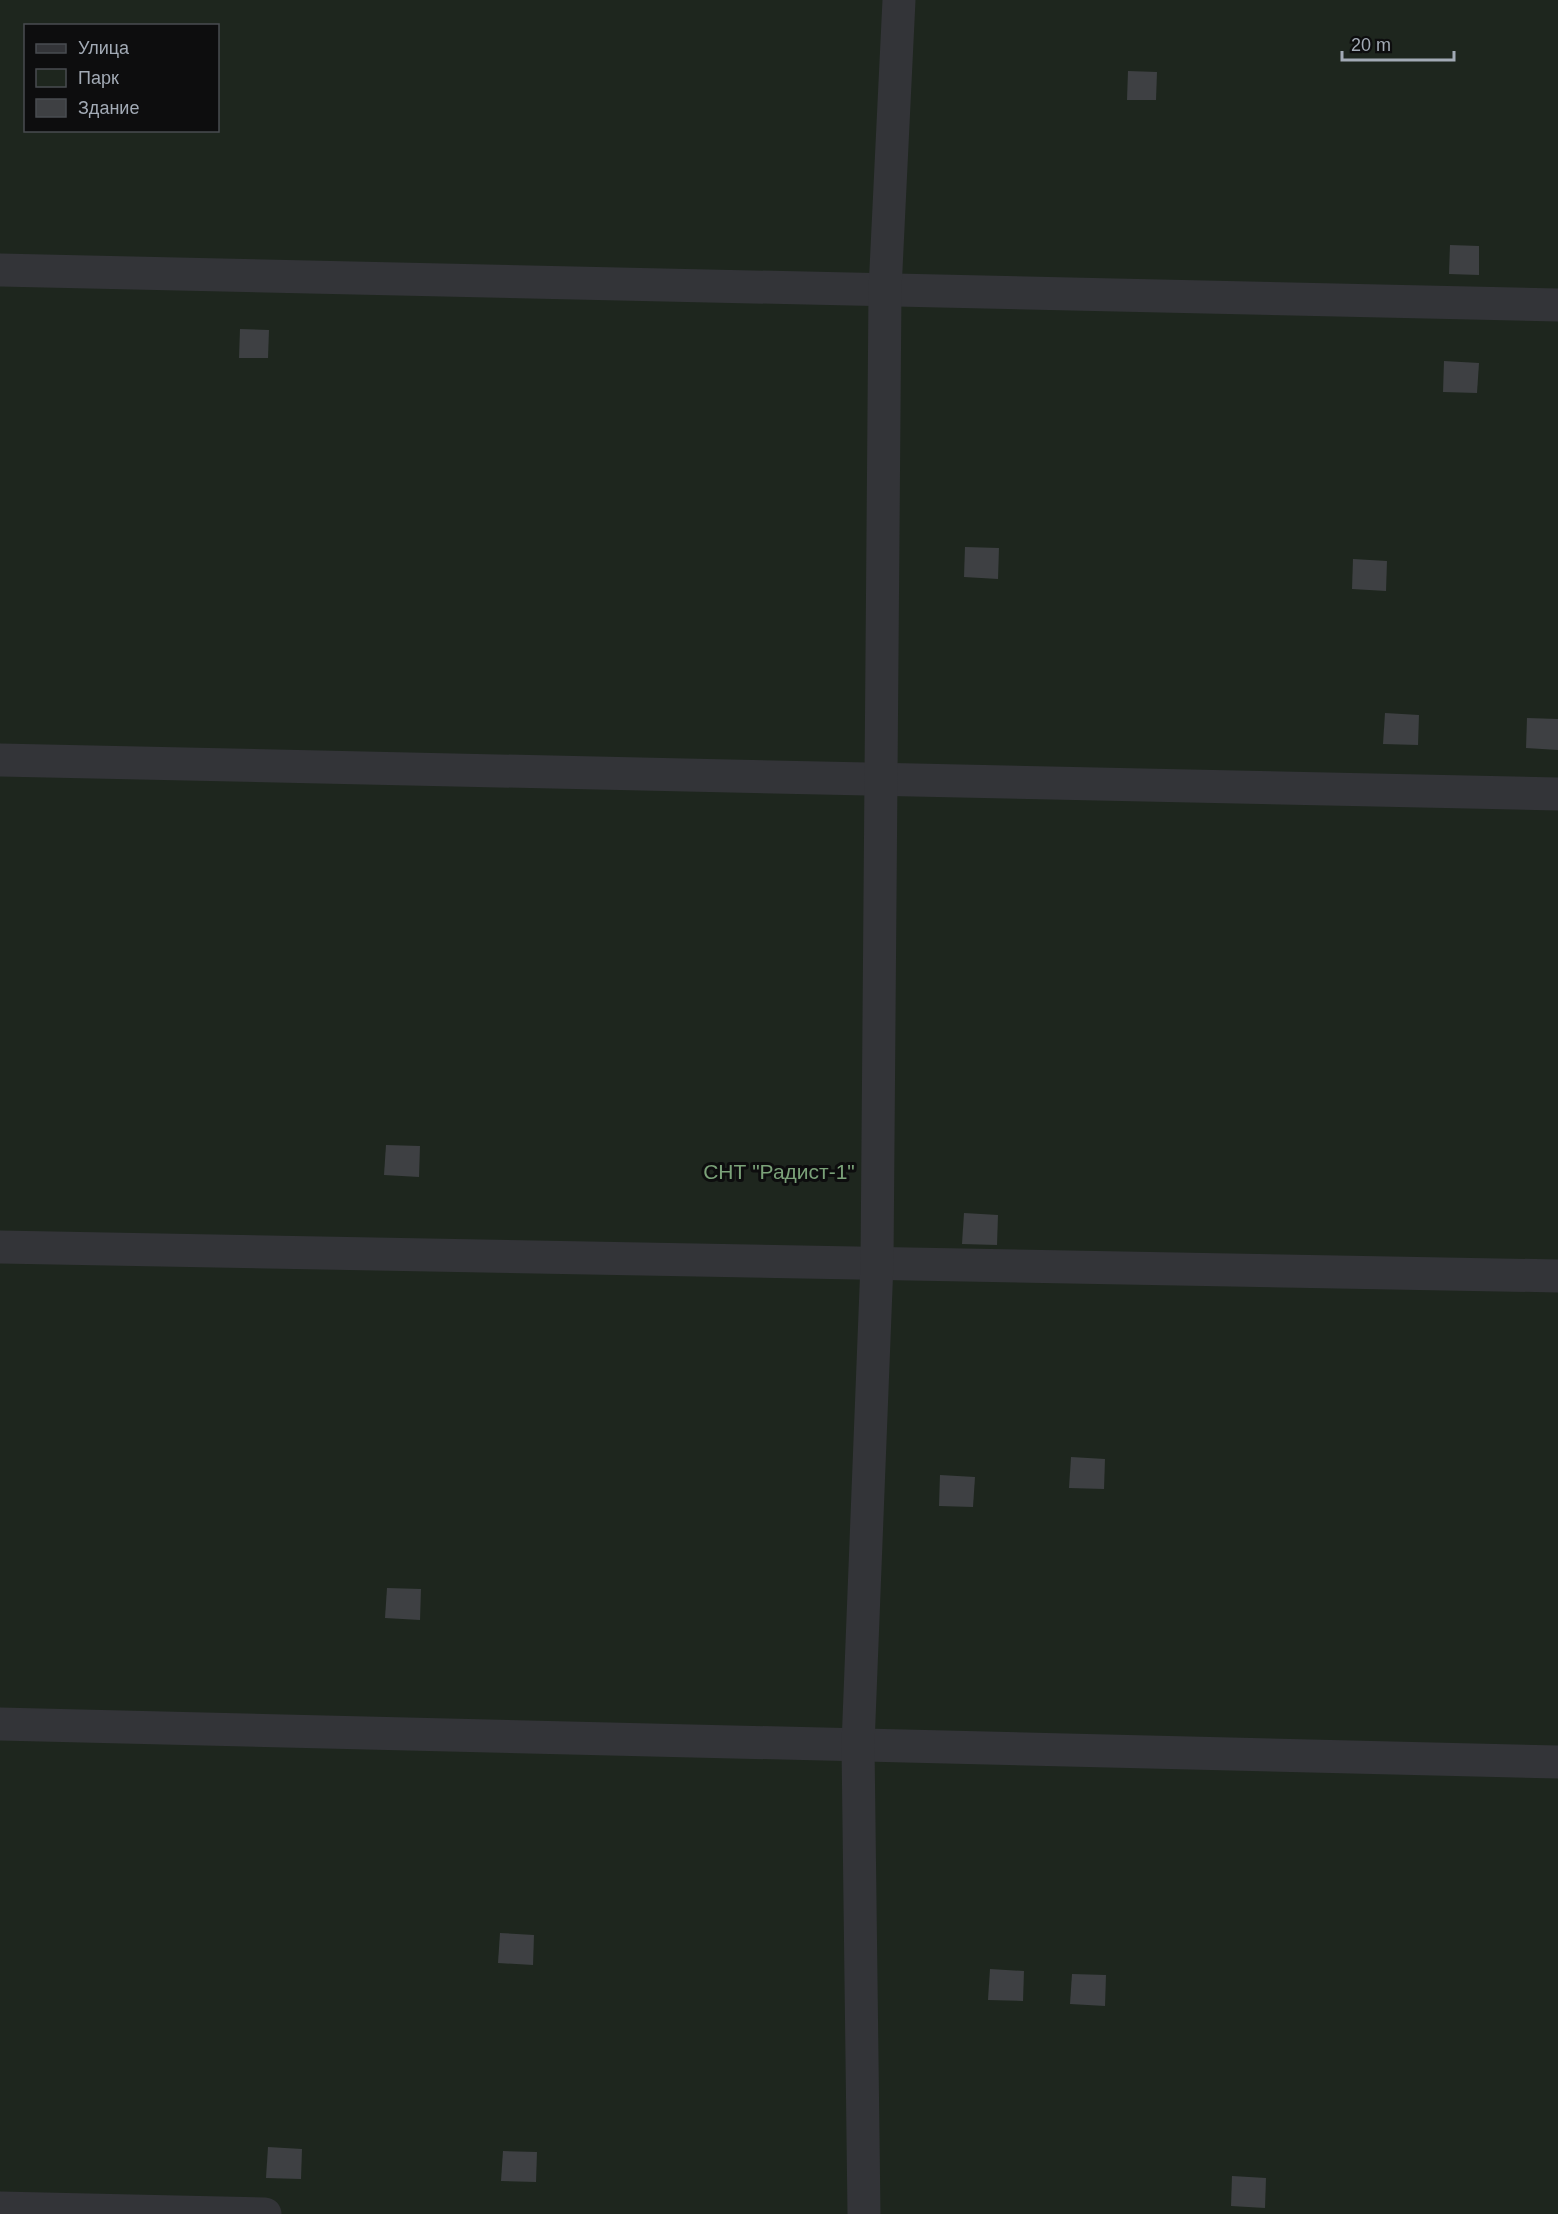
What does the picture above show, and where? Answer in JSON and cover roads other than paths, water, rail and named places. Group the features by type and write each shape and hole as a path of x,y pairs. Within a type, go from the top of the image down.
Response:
{"lane":[{"path":"864,2214 858,1745 877,1263 885,290 898,0"},
{"path":"0,270 1558,305"},
{"path":"0,760 1558,794"},
{"path":"0,1247 1558,1276"},
{"path":"0,1724 1558,1762"},
{"path":"0,2208 265,2214"}],"park label":[{"name":"СНТ \"Радист-1\"","path":"779,1172"}]}
